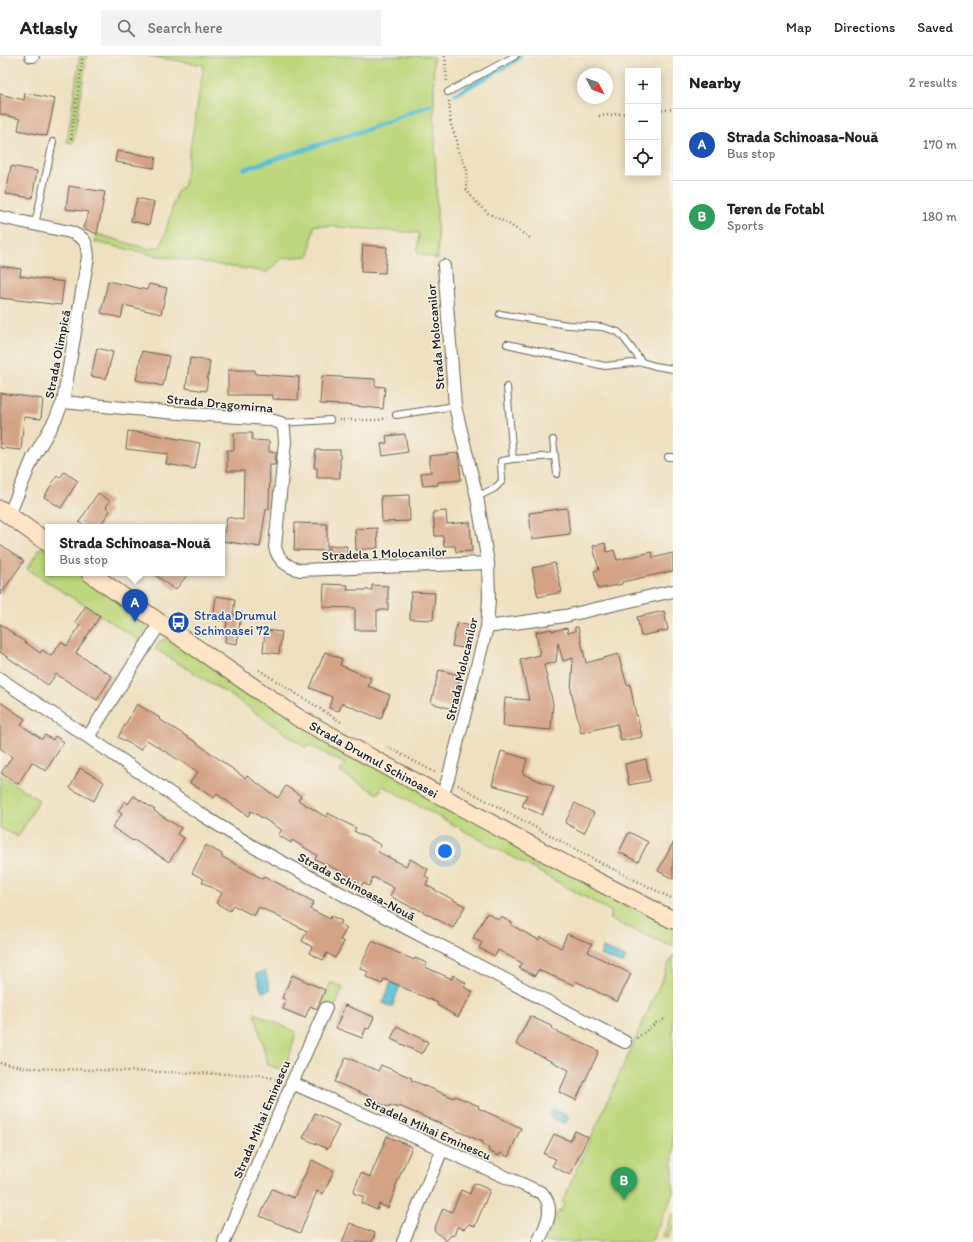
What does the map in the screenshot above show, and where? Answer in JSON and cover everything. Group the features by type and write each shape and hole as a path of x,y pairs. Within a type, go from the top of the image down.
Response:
{"street":[{"name":"Strada Olimpică","path":"0,217 79,235 84,240 87,247 88,256 63,402 55,420 4,512"},
{"name":"Strada Molocanilor","path":"442,796 448,779 487,627 489,599 488,563 477,497 455,406 444,266"},
{"name":"Strada Dragomirna","path":"63,402 164,412 267,419 280,423 284,429 284,442 275,546 278,557 282,561"},
{"path":"4,512 45,541"},
{"name":"Stradela 1 Molocanilor","path":"282,561 293,568 300,570 488,563"},
{"name":"Strada Drumul Schinoasei","path":"94,576 297,717 589,877 673,920"},
{"path":"487,627 565,616 673,592"},
{"path":"88,737 160,623"},
{"name":"Strada Schinoasa-Nouă","path":"0,679 199,813 252,846 625,1042"},
{"name":"Strada Mihai Eminescu","path":"224,1242 326,1008"},
{"name":"Stradela Mihai Eminescu","path":"292,1083 542,1193 549,1204 549,1214 547,1223 538,1242"},
{"path":"403,1242 442,1150"}],"lane":[{"path":"448,92 515,56"},
{"path":"35,224 53,142"},
{"path":"500,314 568,325 602,327 612,330 623,337 642,362"},
{"path":"507,344 605,366 642,362 654,366 673,369"},
{"path":"507,386 513,459"},
{"name":"Strada Molocanilor","path":"396,415 455,406"},
{"path":"280,423 330,420"},
{"path":"553,440 557,474"},
{"path":"477,497 495,488 502,481 501,461 555,456"}],"path":[{"path":"71,139 83,56"},
{"path":"445,56 451,125 457,141 457,150 467,170 466,189 474,200 488,213 530,238"},
{"path":"661,110 673,109"},
{"path":"599,116 625,113"},
{"path":"330,420 379,420 396,415"},
{"path":"257,668 346,725"},
{"path":"387,747 595,860 673,899"},
{"path":"625,1042 636,1039 656,1023 664,1019"},
{"path":"0,1063 27,1068 260,1075 292,1083"}],"green space":[{"path":"80,56 87,56 73,143 67,142"},
{"path":"148,56 433,56 438,259 417,253 419,233 314,225 309,256 283,258 267,272 158,256 95,242 97,234 148,249 160,247 177,192 184,185 204,65"},
{"path":"41,547 45,550 45,576 82,576 150,624 139,640 27,569"},
{"path":"169,638 673,927 673,947 609,919 612,912 383,786 378,794 340,772 345,764 309,745 306,748 235,698 155,649 160,641"},
{"path":"0,775 39,800 18,837 0,828"},
{"path":"673,955 673,1194 651,1242 544,1242 558,1211 560,1212 564,1204 562,1203 565,1196"},
{"path":"331,982 343,988 334,1009 322,1004"},
{"path":"255,1013 296,1032 290,1054 283,1070 268,1065"},
{"path":"673,1213 673,1227 668,1238 663,1236"}],"water":[{"path":"603,948 626,957 623,964 600,955"},
{"path":"265,971 270,990 262,992 256,974"},
{"path":"391,982 400,986 392,1007 383,1003"},
{"path":"553,1109 569,1117 565,1124 549,1117"}],"building":[{"path":"25,93 55,99 47,136 18,130 20,119 0,114 0,94 24,100"},
{"path":"117,151 156,157 154,168 115,162"},
{"path":"11,166 37,171 32,198 6,194"},
{"path":"69,186 105,192 97,234 83,228 89,212 66,209"},
{"path":"137,198 154,202 149,225 131,221"},
{"path":"363,245 387,247 385,273 361,272"},
{"path":"0,266 21,269 20,276 64,282 61,305 0,298"},
{"path":"108,281 147,290 149,284 167,288 161,314 124,305 121,318 101,313"},
{"path":"97,348 113,352 106,379 91,376"},
{"path":"142,351 169,356 163,386 136,380"},
{"path":"190,358 210,361 206,391 186,388"},
{"path":"228,370 255,370 255,374 299,377 298,400 273,399 273,395 228,395"},
{"path":"322,376 375,379 375,386 385,387 383,409 320,404"},
{"path":"0,393 43,399 41,419 24,417 21,450 0,448"},
{"path":"128,431 200,443 195,469 166,464 168,454 126,449"},
{"path":"234,433 252,433 252,440 269,441 269,452 276,452 275,465 270,465 269,509 266,509 260,547 225,541 227,517 243,520 244,471 227,471 227,450 234,450"},
{"path":"405,434 408,452 383,456 381,444 387,443 386,436"},
{"path":"316,450 340,450 340,478 317,478 317,468 314,468"},
{"path":"458,453 461,480 438,482 438,485 423,486 421,473 431,472 429,456"},
{"path":"64,472 78,481 61,508 44,497 57,476 60,478"},
{"path":"98,493 110,501 106,507 110,511 101,524 82,524 79,522"},
{"path":"409,495 410,521 382,522 381,496"},
{"path":"567,508 570,534 532,539 529,513"},
{"path":"446,511 447,524 470,522 472,551 456,552 455,546 444,546 443,536 435,536 433,512"},
{"path":"295,523 327,524 327,551 294,550"},
{"path":"377,528 378,548 356,550 355,529"},
{"path":"605,543 607,552 614,550 617,560 652,552 653,558 673,553 673,571 622,582 622,584 598,589 594,571 599,570 593,546"},
{"path":"0,544 24,561 0,595"},
{"path":"329,546 347,546 346,561 329,561"},
{"path":"555,563 562,592 538,597 532,568"},
{"path":"157,576 187,576 175,590"},
{"path":"324,584 348,585 347,590 372,590 372,585 388,586 388,610 377,610 377,630 355,630 355,608 323,607"},
{"path":"411,592 435,593 433,620 410,619"},
{"path":"216,596 235,599 233,614 241,615 237,644 225,642 227,621 213,620"},
{"path":"86,606 100,616 76,653 112,676 97,700 56,674 48,685 0,652 0,624 40,653 42,650 51,656 61,642 67,646 80,625 75,622"},
{"path":"664,611 668,630 641,636 637,617"},
{"path":"457,623 472,626 468,649 452,646"},
{"path":"575,627 578,627 586,663 618,654 627,685 630,684 642,737 621,741 617,724 581,733 571,691 573,658 563,661 558,643 556,662 544,665 553,704 551,730 503,726 505,698 529,700 520,660 540,655 536,632 567,628 568,633 575,631"},
{"path":"265,630 282,632 279,654 263,652"},
{"path":"325,652 342,659 340,665 371,678 368,686 390,695 381,719 342,703 339,711 329,708 332,697 310,688"},
{"path":"439,670 460,675 452,709 431,703"},
{"path":"0,702 25,719 21,725 42,739 45,735 53,740 55,736 64,742 46,771 32,762 18,784 1,773 12,757 0,748"},
{"path":"137,704 194,741 245,778 247,776 278,798 286,786 301,796 298,800 326,817 328,813 356,828 354,831 381,845 378,852 406,866 410,859 428,869 425,876 429,878 426,885 465,906 453,928 390,896 394,888 373,877 369,886 363,883 360,888 348,881 350,876 315,859 317,855 292,840 291,843 278,835 282,830 251,811 248,816 217,794 214,798 190,783 198,772 147,740 141,750 118,737"},
{"path":"501,751 527,759 523,774 554,787 542,815 522,806 527,795 492,785"},
{"path":"646,759 650,781 629,785 625,764"},
{"path":"80,768 104,782 94,801 70,788"},
{"path":"134,796 181,828 177,834 184,838 169,862 112,827 122,814 118,811 125,801 128,804"},
{"path":"575,803 594,813 584,833 565,823"},
{"path":"629,832 648,842 638,862 619,852"},
{"path":"673,843 673,879 658,871"},
{"path":"206,845 222,854 221,856 263,879 264,876 314,902 310,909 330,919 331,916 342,921 340,924 347,928 340,940 344,942 335,958 327,953 323,960 309,953 312,947 302,941 307,931 259,907 254,916 233,905 230,911 216,903 222,893 202,882 204,879 192,873"},
{"path":"487,913 499,920 501,917 512,923 511,925 539,940 541,937 561,948 567,934 592,944 588,952 631,974 617,1002 576,981 574,985 538,970 535,976 519,968 522,963 498,950 495,956 479,948 482,943 473,938"},
{"path":"372,941 414,960 415,958 427,963 425,967 452,979 453,975 466,983 464,987 473,992 458,1017 437,1005 438,1003 384,979 382,984 366,977 368,972 360,968"},
{"path":"292,975 325,990 317,1009 310,1006 305,1018 283,1009 286,1000 282,998"},
{"path":"345,1005 374,1017 369,1029 366,1028 362,1038 336,1028"},
{"path":"530,1016 553,1027 552,1029 599,1051 576,1100 559,1092 569,1070 516,1044"},
{"path":"397,1026 428,1042 422,1054 391,1039"},
{"path":"346,1057 378,1071 381,1065 412,1078 411,1080 454,1098 455,1096 479,1106 478,1108 521,1128 508,1157 500,1153 499,1156 488,1151 489,1148 482,1144 483,1142 399,1106 398,1108 390,1105 389,1107 374,1101 375,1099 335,1082"},
{"path":"315,1113 339,1125 328,1149 303,1138"},
{"path":"575,1131 588,1137 570,1175 552,1166 556,1159 544,1154 554,1134 570,1141"},
{"path":"387,1136 412,1147 388,1208 379,1204 377,1210 361,1203 364,1197 353,1193 361,1173 370,1177"},
{"path":"312,1160 334,1171 323,1194 317,1191 300,1233 260,1216 272,1189 294,1198"},
{"path":"474,1183 490,1190 475,1226 469,1224 464,1229 457,1227 454,1236 451,1235 446,1241 434,1230 443,1208 452,1212 461,1190 470,1194"},
{"path":"350,1223 375,1233 372,1242 342,1242"}],"waterway":[{"path":"456,94 512,63 520,56"},
{"path":"244,169 371,128 430,105"}],"place":[{"name":"Strada Schinoasa-Nouă","path":"135,622"},
{"name":"Strada Drumul Schinoasei 72","path":"179,622"},
{"name":"Teren de Fotabl","path":"624,1200"}]}
